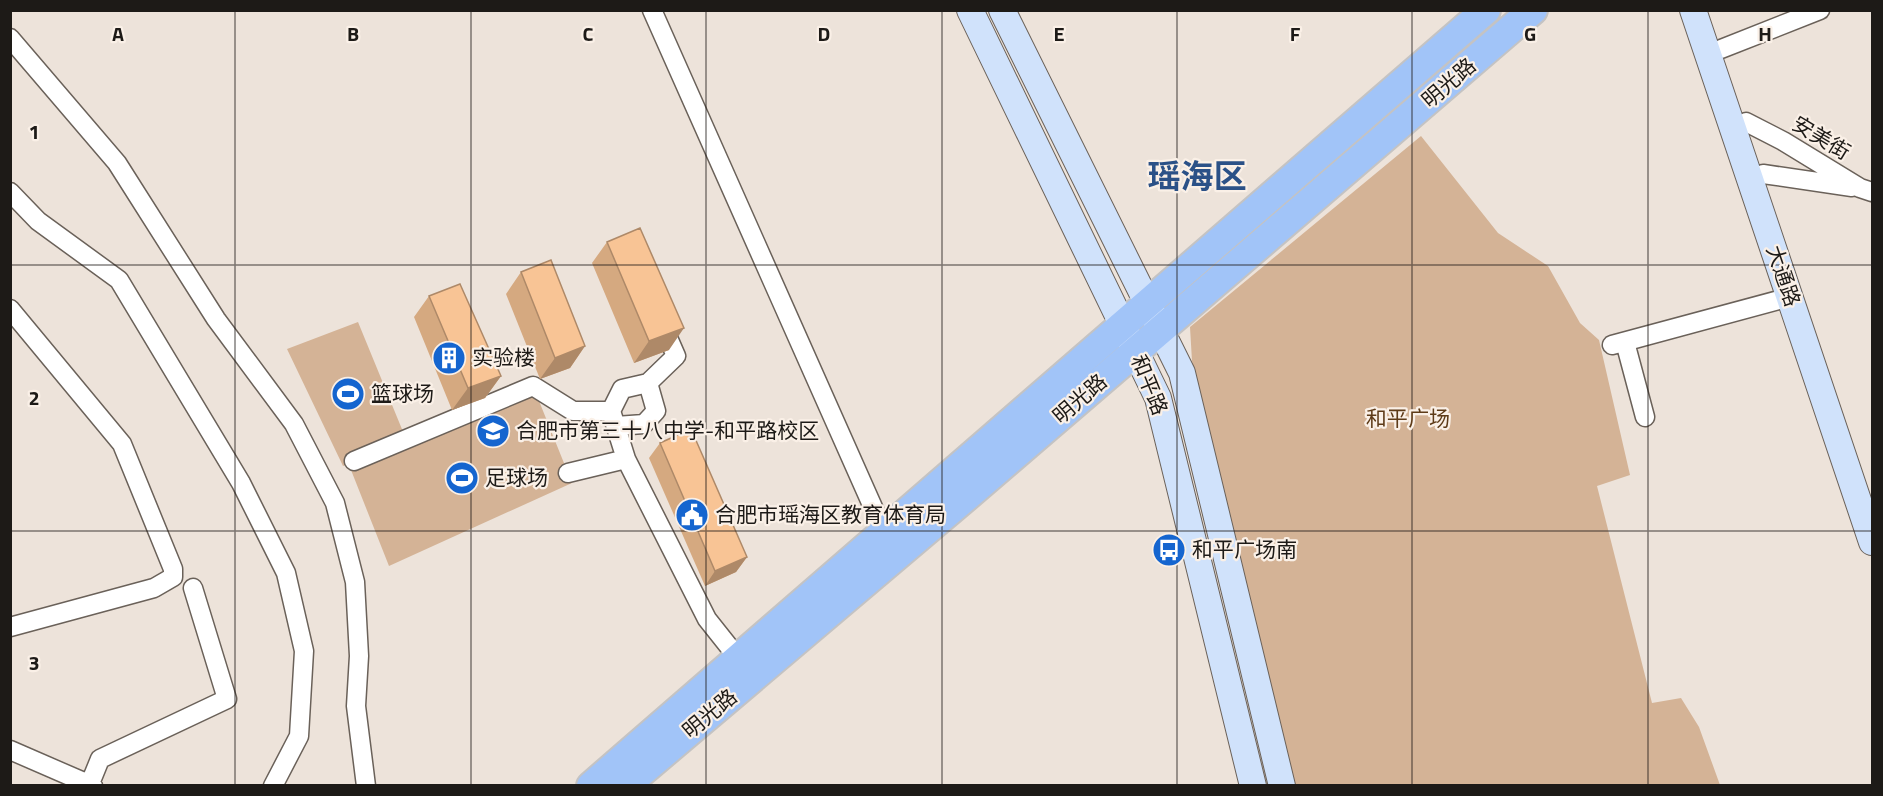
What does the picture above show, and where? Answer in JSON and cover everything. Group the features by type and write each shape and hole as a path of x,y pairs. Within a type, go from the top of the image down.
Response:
{"main road":[{"name":"和平路","path":"970,10 1158,398 1253,786"},
{"name":"和平路","path":"1002,10 1182,373 1282,786"},
{"name":"明光路","path":"625,786 1533,10"},
{"name":"大通路","path":"1693,10 1872,542"},
{"name":"大通路","path":"1708,10 1872,499"},
{"name":"明光路","path":"591,786 1485,11"}],"street":[{"path":"652,10 884,532"},
{"path":"1721,49 1820,10"},
{"path":"10,38 117,163 216,319 294,424 335,503 355,582 360,656 356,706 366,786"},
{"name":"安美街","path":"1746,122 1866,190"},
{"path":"1763,174 1866,190"},
{"path":"10,192 38,221 119,280 241,483 286,573 304,651 299,736 273,786"},
{"path":"1645,417 1618,344 1790,297"},
{"path":"652,303 676,356 648,383 622,388 613,418 626,459 707,619 738,658"},
{"path":"10,309 122,444 173,569 173,577 154,588 10,627"},
{"path":"354,460 533,386 573,411 644,424 656,411 648,383"},
{"path":"568,473 626,459"},
{"path":"10,750 90,785 100,759 227,699 193,588"}],"green space":[{"name":"和平广场","path":"1421,136 1498,233 1548,266 1580,323 1599,340 1630,475 1597,486 1652,703 1681,698 1699,727 1720,785 1294,785 1192,361 1190,327"},
{"name":"篮球场","path":"358,322 406,439 343,466 287,349"},
{"name":"足球场","path":"533,386 572,483 389,566 351,470"}],"building":[{"path":"640,228 684,328 649,341 607,242"},
{"path":"551,260 585,346 555,358 521,272"},
{"path":"460,284 501,376 468,388 429,296"},
{"path":"691,429 747,557 715,571 660,443"}],"place":[{"name":"实验楼","path":"449,358"},
{"name":"篮球场","path":"348,394"},
{"name":"合肥市第三十八中学-和平路校区","path":"493,431"},
{"name":"足球场","path":"462,478"},
{"name":"合肥市瑶海区教育体育局","path":"692,515"},
{"name":"和平广场南","path":"1169,550"}],"district":[{"name":"瑶海区","path":"1197,176"}]}
